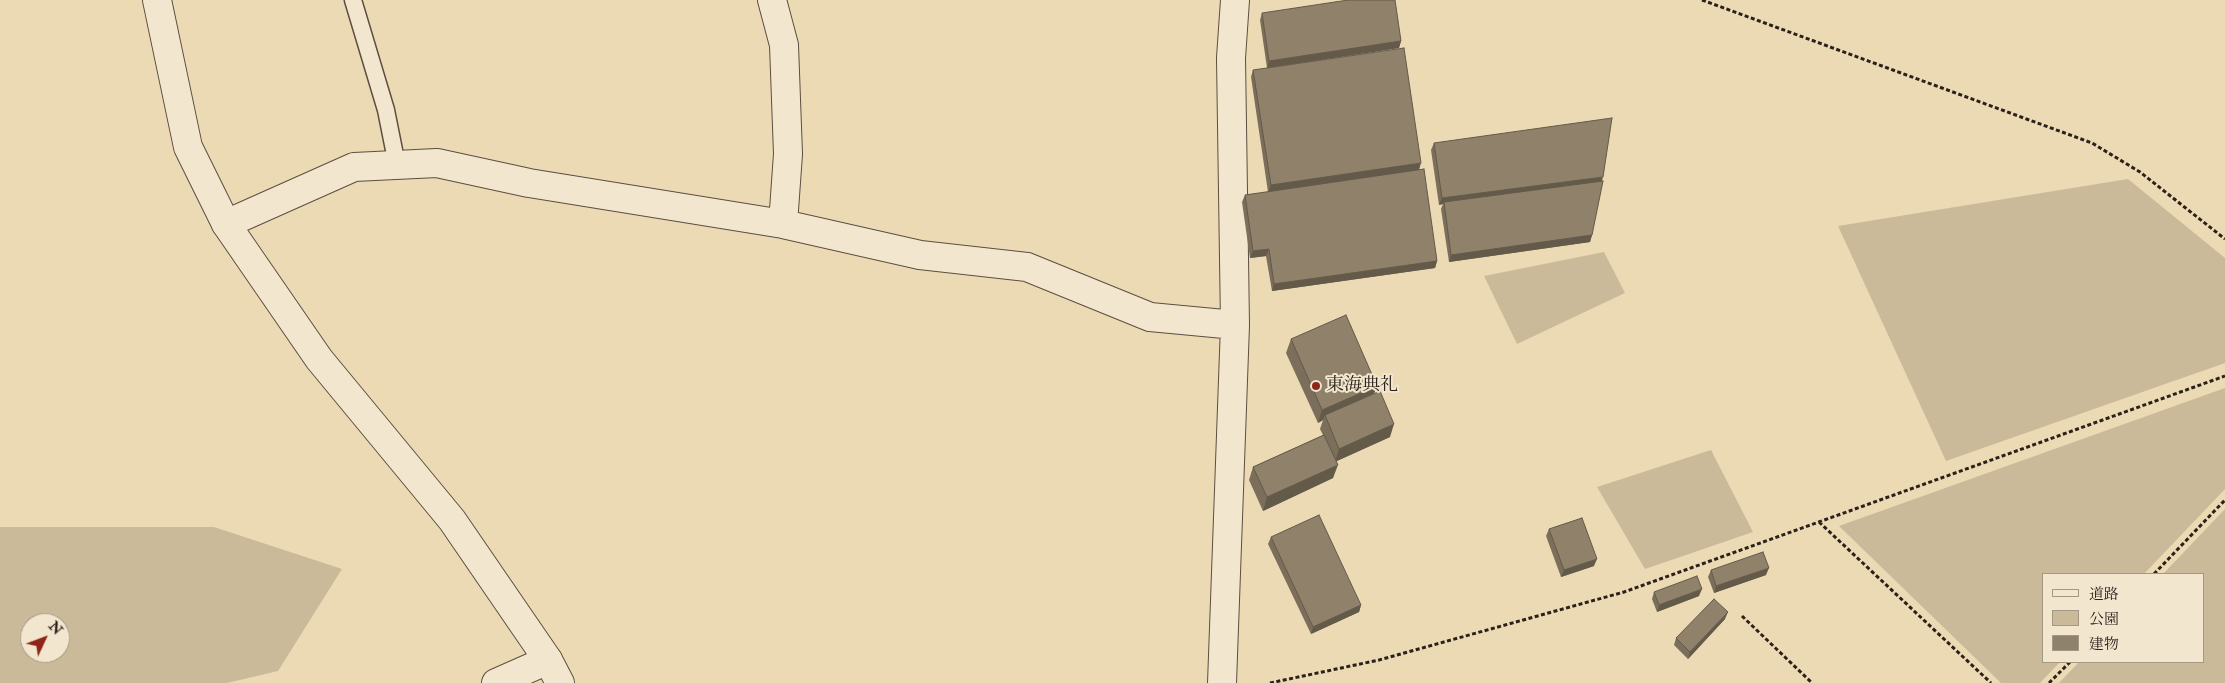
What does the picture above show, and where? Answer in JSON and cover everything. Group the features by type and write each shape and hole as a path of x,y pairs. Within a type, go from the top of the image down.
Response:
{"street":[{"path":"157,0 188,147 226,224 319,359 452,520 554,672 496,683"},
{"path":"772,0 784,45 788,154 783,224"},
{"path":"1222,683 1235,325 1231,58 1236,0"},
{"path":"226,224 354,167 438,163 529,183 783,224 920,255 1027,267 1150,317 1235,325"}],"lane":[{"path":"353,0 386,110 396,165"}],"path":[{"path":"1702,0 2092,143 2140,172 2225,239"},
{"path":"1270,683 1379,660 1624,592 2225,376"},
{"path":"2155,573 2225,500"},
{"path":"1819,522 1991,683"},
{"path":"1742,616 1812,683"},
{"path":"2049,683 2069,663"}],"green space":[{"path":"2128,179 2225,258 2225,363 1946,461 1838,226"},
{"path":"1604,252 1625,293 1517,344 1484,276"},
{"path":"2225,388 2225,489 2145,573 2042,573 2042,663 2059,663 2040,683 2001,683 1839,526"},
{"path":"1711,450 1753,532 1645,569 1597,487"},
{"path":"2225,509 2225,683 2059,683 2078,663 2205,663 2205,573 2164,573"},
{"path":"0,527 214,527 342,569 278,671 227,683 0,683"}],"building":[{"path":"1348,0 1395,0 1401,41 1269,61 1262,13"},
{"path":"1404,48 1421,163 1271,185 1253,70"},
{"path":"1612,118 1603,177 1442,198 1434,143"},
{"path":"1424,169 1437,261 1274,284 1269,249 1253,251 1245,195"},
{"path":"1603,181 1592,235 1451,255 1444,202"},
{"path":"1346,315 1377,386 1322,410 1291,339"},
{"path":"1380,391 1394,424 1339,449 1325,415"},
{"path":"1324,435 1338,465 1267,497 1253,467"},
{"path":"1319,515 1361,605 1313,627 1271,537"},
{"path":"1582,518 1597,559 1564,570 1549,529"},
{"path":"1763,552 1769,568 1716,586 1711,570"},
{"path":"1697,576 1702,589 1659,605 1654,592"},
{"path":"1714,599 1728,612 1690,652 1676,638"}],"place":[{"name":"東海典礼","path":"1316,386"}]}
